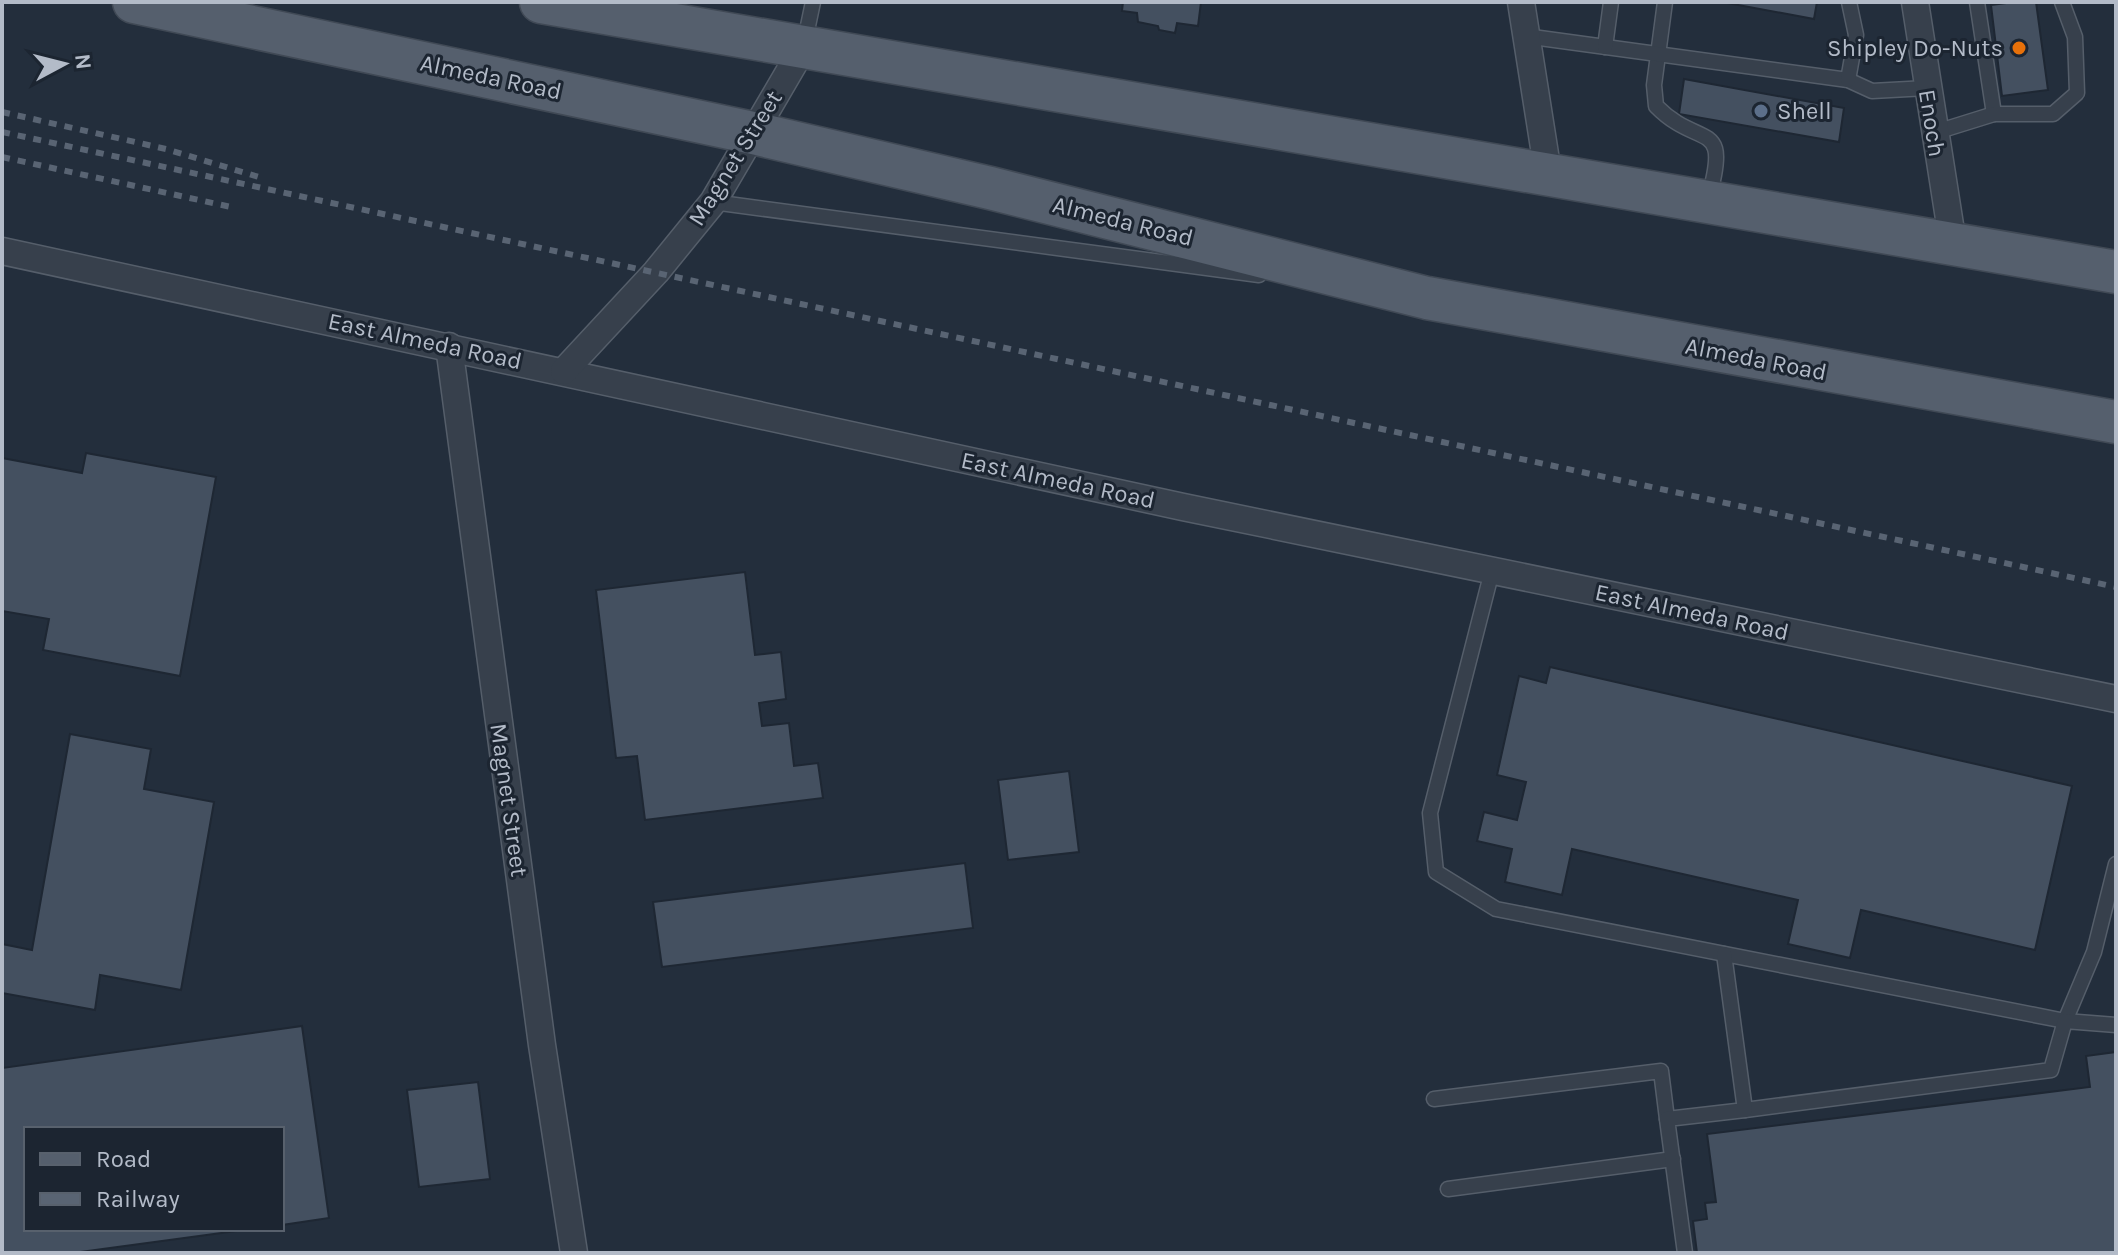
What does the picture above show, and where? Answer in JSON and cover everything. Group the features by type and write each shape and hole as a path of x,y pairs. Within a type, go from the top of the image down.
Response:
{"main road":[{"name":"Almeda Road","path":"134,2 753,133 1049,202 1427,298 2116,422"},
{"path":"541,2 2116,272"}],"street":[{"path":"1521,2 1548,173"},
{"name":"Enoch","path":"1915,2 1933,133 1953,244"},
{"name":"Magnet Street","path":"564,371 656,272 713,202 803,48"},
{"name":"East Almeda Road","path":"2,251 1492,571 2116,699"},
{"name":"Magnet Street","path":"449,346 542,1045 574,1253"}],"lane":[{"path":"803,48 813,2"},
{"path":"1605,47 1611,2"},
{"path":"1665,2 1658,54 1656,106 1669,120 1707,137 1714,145 1719,162 1708,201"},
{"path":"1848,80 1856,35 1849,2"},
{"path":"1977,2 1994,114"},
{"path":"1933,133 1994,114 2053,114 2077,93 2075,37 2062,2"},
{"path":"1525,36 1848,80 1872,91 1927,88"},
{"path":"713,202 1269,277"},
{"path":"1285,279 1427,298"},
{"path":"1492,571 1430,813 1436,872 1496,909 2065,1021 2116,1025"},
{"path":"1667,1119 2051,1070 2065,1021 2094,952 2116,864"},
{"path":"1724,954 1745,1110"},
{"path":"1434,1099 1661,1071 1685,1253"},
{"path":"1448,1189 1673,1159"}],"building":[{"path":"1123,2 1201,2 1198,26 1177,23 1175,33 1159,30 1158,26 1138,22 1137,13 1122,11"},
{"path":"1722,2 1817,2 1814,19"},
{"name":"Shipley Do-Nuts","path":"2036,2 2048,90 2002,96 1991,5"},
{"name":"Shell","path":"1684,79 1844,108 1839,142 1679,114"},
{"path":"86,453 216,477 180,676 43,650 49,619 2,611 2,458 82,473"},
{"path":"745,572 755,655 781,652 786,699 759,703 762,726 789,723 794,766 818,763 823,798 645,820 637,756 616,758 596,590"},
{"path":"1550,667 2072,786 2035,950 1861,910 1850,958 1788,944 1798,900 1572,849 1562,895 1505,882 1512,849 1477,841 1484,812 1517,820 1526,782 1497,775 1519,676 1546,683"},
{"path":"70,734 151,749 144,789 214,802 181,990 100,975 95,1010 2,993 2,944 32,950"},
{"path":"1069,771 1079,852 1008,860 998,780"},
{"path":"965,863 973,928 662,967 653,902"},
{"path":"302,1026 329,1218 284,1225 284,1127 24,1127 24,1231 236,1231 73,1253 2,1253 2,1068"},
{"path":"2116,1052 2116,1253 1697,1253 1693,1221 1707,1219 1705,1203 1716,1202 1707,1134 2090,1087 2086,1056"},
{"path":"478,1082 490,1179 419,1187 407,1090"}],"railway":[{"path":"2,112 166,149 262,178"},
{"path":"2,132 2116,587"},
{"path":"2,157 231,207"}],"place":[{"name":"Shipley Do-Nuts","path":"2019,48"},
{"name":"Shell","path":"1761,111"}]}
